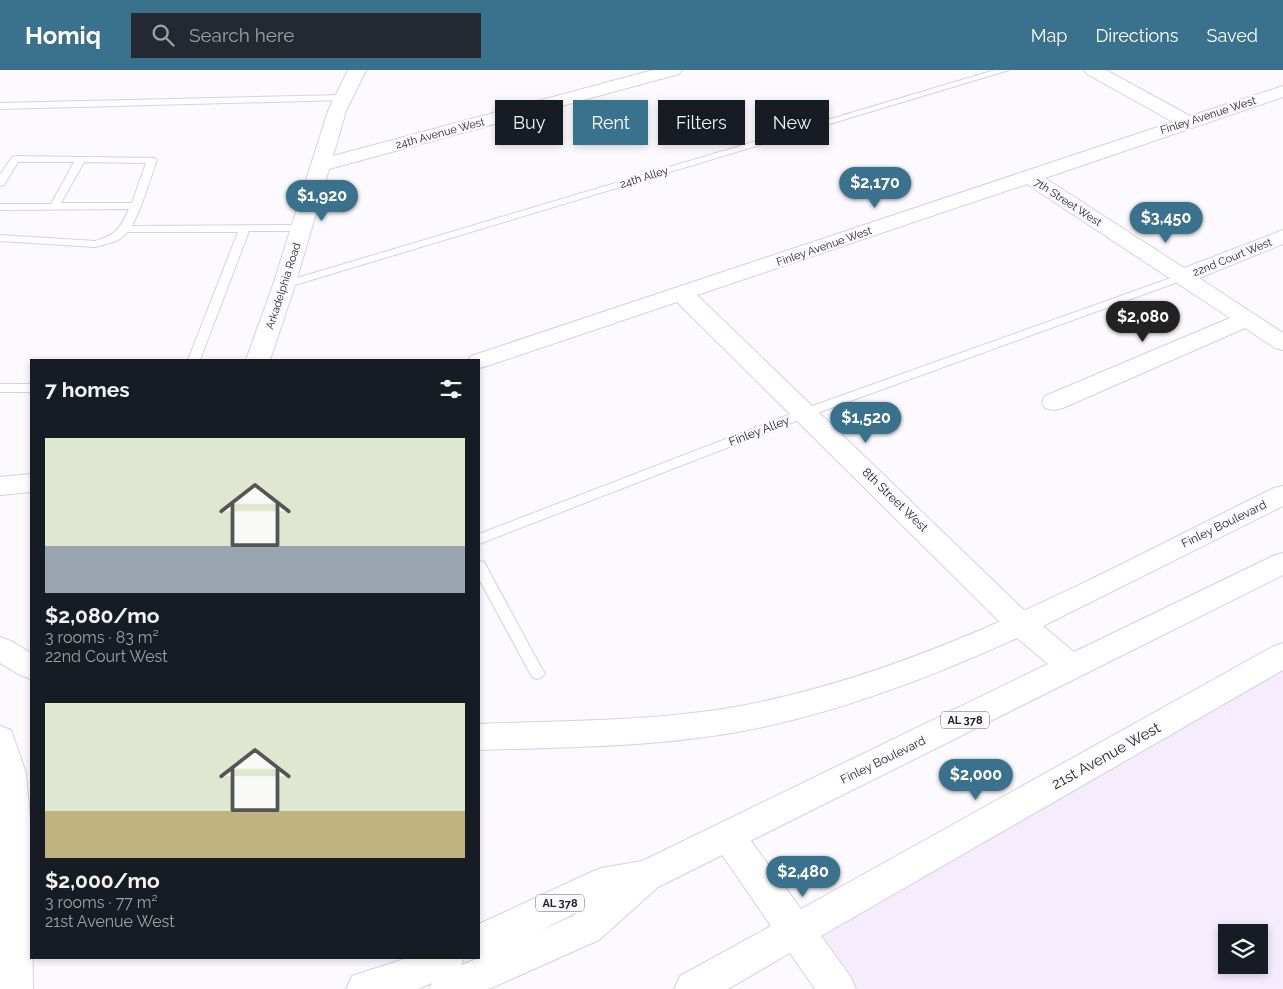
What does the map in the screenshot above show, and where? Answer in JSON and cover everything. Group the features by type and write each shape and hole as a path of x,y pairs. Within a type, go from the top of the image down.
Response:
{"street":[{"name":"Arkadelphia Road","path":"258,359 284,285 337,111 357,70"},
{"name":"24th Avenue West","path":"322,165 673,70"},
{"path":"1093,70 1187,122"},
{"name":"Finley Avenue West","path":"480,361 1283,91"},
{"name":"7th Street West","path":"1029,176 1283,343"},
{"name":"22nd Court West","path":"1182,277 1283,236"},
{"name":"8th Street West","path":"682,294 1020,624 1072,668"},
{"path":"1054,402 1247,320"},
{"path":"0,486 30,483"},
{"name":"Finley Boulevard","path":"480,737 580,734 705,724 800,706 892,678 1020,624 1283,494"},
{"name":"Finley Boulevard","path":"480,942 600,884 646,876 1283,564"},
{"path":"0,649 30,666"},
{"name":"21st Avenue West","path":"693,989 1195,706 1279,663"},
{"path":"0,739 10,773 15,844 16,986"},
{"path":"728,836 837,989"},
{"path":"448,989 586,928 646,876"},
{"path":"364,989 409,975 444,959"}],"lane":[{"name":"24th Alley","path":"284,285 1004,70"},
{"path":"0,106 344,98"},
{"path":"0,183 16,159 152,160 136,206 125,229 113,239 96,244 0,238"},
{"path":"54,207 81,159"},
{"path":"0,207 136,206"},
{"path":"194,359 245,228"},
{"path":"125,229 302,228"},
{"name":"Finley Alley","path":"480,539 805,413 1182,277"},
{"path":"0,388 30,388"},
{"path":"480,568 537,673"}],"shaded area":[{"path":"1283,642 1283,989 833,989 795,931"}]}
